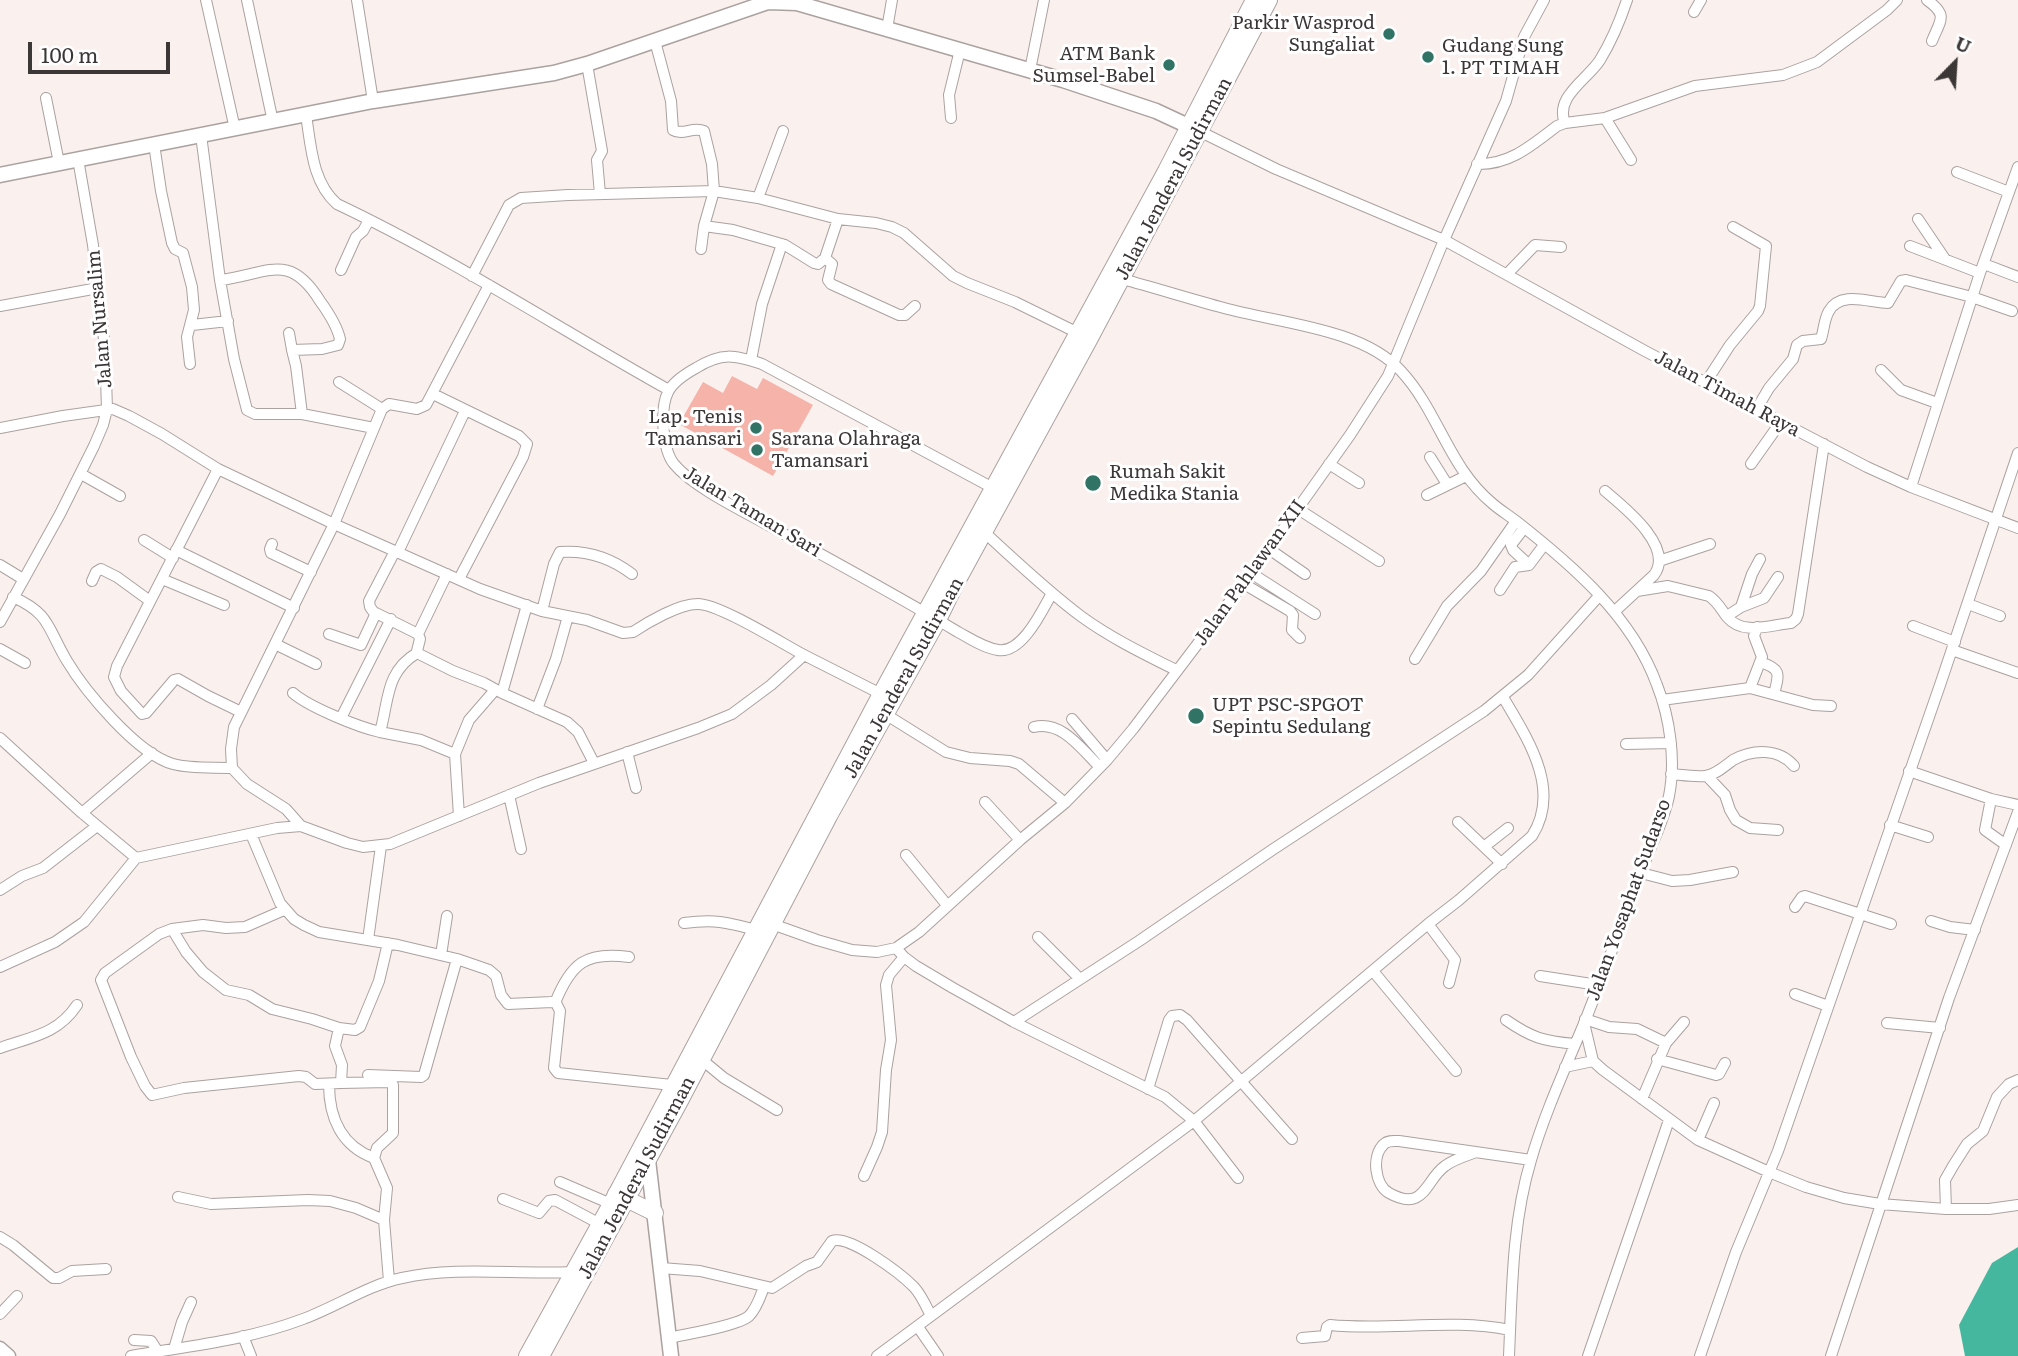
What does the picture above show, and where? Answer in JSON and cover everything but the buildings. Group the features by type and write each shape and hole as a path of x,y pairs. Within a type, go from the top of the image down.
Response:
{"main road":[{"name":"Jalan Jenderal Sudirman","path":"541,1356 618,1199 701,1059 756,930 881,694 984,532 1122,279 1254,0"},
{"name":"Jalan Jenderal Sudirman","path":"527,1356 600,1224 648,1160 734,984 772,924 886,714 993,488 1078,333 1269,0"},
{"path":"0,175 373,101 554,73 768,1 797,4 1030,70 1156,111 1194,129"},
{"path":"648,1160 671,1356"},
{"path":"618,1199 655,1213"}],"street":[{"path":"206,0 235,129"},
{"path":"247,0 273,122"},
{"path":"357,0 373,101"},
{"path":"887,29 892,0"},
{"name":"Jalan Pahlawan XII","path":"896,948 919,932 1065,803 1103,764 1244,584 1367,411 1394,364 1444,240 1506,101 1524,37 1544,0"},
{"path":"1564,123 1562,116 1569,95 1600,60 1622,17 1627,0"},
{"path":"1695,12 1702,0"},
{"path":"1477,164 1494,164 1512,158 1564,123 1605,118 1695,86 1783,75 1817,62 1897,0"},
{"path":"1927,0 1940,9 1941,14 1932,41"},
{"path":"1030,70 1041,1"},
{"path":"655,41 671,102 672,128 679,133 696,129 704,131 712,164 714,191 704,226 701,249"},
{"path":"951,118 949,95 960,50"},
{"path":"587,64 601,151 597,160 600,194"},
{"path":"46,98 59,163"},
{"path":"306,115 315,167 325,192 337,204 489,285 668,390 686,374 722,356 732,355 751,360 993,488"},
{"path":"1605,118 1631,160"},
{"name":"Jalan Timah Raya","path":"1194,129 1264,164 1444,240 1780,423 1911,487 2018,528"},
{"path":"758,198 783,131"},
{"path":"201,135 220,280 236,369 248,411 259,414 302,414 374,428"},
{"path":"154,144 172,243 175,249 183,253 192,287 194,310 187,337 190,364"},
{"name":"Jalan Nursalim","path":"0,622 81,474 103,425 107,409 105,348 93,245 78,159"},
{"path":"1911,487 1982,268 2018,167"},
{"path":"1956,172 2009,192"},
{"path":"472,276 506,210 513,202 526,198 714,191 758,198 838,219 876,223 904,233 942,267 960,279 1078,333"},
{"path":"704,226 733,230 782,244 814,263 822,262 825,258 838,219"},
{"path":"1918,219 1945,259"},
{"path":"341,270 356,237 364,230 369,220"},
{"path":"1706,382 1760,306 1766,246 1733,226"},
{"path":"751,360 762,304 782,244"},
{"path":"1507,274 1535,245 1561,247"},
{"path":"1910,246 1945,259 2018,277"},
{"path":"825,258 832,264 828,279 831,284 899,315 905,315 915,306"},
{"path":"220,280 283,269 306,281 323,305 341,340 338,345 326,349 292,350"},
{"name":"Jalan Yosaphat Sudarso","path":"1122,279 1336,335 1371,349 1394,364 1413,384 1466,476 1493,504 1544,545 1615,611 1639,647 1657,684 1671,743 1669,794 1665,811 1531,1160 1520,1204 1503,1328 1509,1356"},
{"path":"1756,410 1769,388 1793,359 1797,345 1803,341 1821,338 1830,310 1841,300 1888,303 1900,282 1904,280 2012,311"},
{"path":"489,285 427,403 414,409 389,404 382,409 334,524 240,712 234,727 232,768 247,784 286,809 301,826 356,846 381,846 594,763 732,714 771,685 804,655"},
{"path":"1,303 98,288"},
{"path":"191,325 228,321"},
{"path":"289,333 302,414"},
{"path":"1881,370 1901,390 1937,403"},
{"path":"339,382 382,409"},
{"name":"Jalan Taman Sari","path":"668,390 664,438 673,463 685,474 737,507 992,649 1010,650 1019,643 1052,593"},
{"path":"433,394 519,436 527,446 459,579"},
{"path":"0,428 113,409 130,416 218,469 491,594 542,611 629,633 684,606 706,604 881,694"},
{"path":"375,614 369,601 465,411"},
{"path":"1751,464 1780,423"},
{"path":"1637,591 1668,586 1707,595 1740,627 1791,623 1797,617 1824,444"},
{"path":"1700,1356 1828,1006 2018,453"},
{"path":"1430,457 1447,484"},
{"path":"1329,464 1359,483"},
{"path":"218,469 115,670 115,679 121,691 144,714 174,680 178,679 240,712"},
{"path":"81,474 120,496"},
{"path":"1427,495 1466,476"},
{"path":"1605,491 1642,523 1659,561 1657,572 1615,611"},
{"path":"1298,509 1378,561"},
{"path":"1520,525 1511,545 1529,565"},
{"path":"1415,659 1447,606 1520,525"},
{"path":"984,532 1083,618 1123,644 1176,670"},
{"path":"144,540 294,608"},
{"path":"272,544 271,553 311,572"},
{"path":"1659,561 1710,544"},
{"path":"1500,590 1516,566 1529,565 1544,545"},
{"path":"1269,550 1305,574"},
{"path":"542,611 554,564 561,551 604,557 632,574"},
{"path":"1741,607 1760,559"},
{"path":"0,565 23,579"},
{"path":"92,580 101,569 150,601"},
{"path":"1251,573 1315,614"},
{"path":"418,634 447,574"},
{"path":"1727,616 1764,598 1778,577"},
{"path":"162,579 224,605"},
{"path":"1244,584 1290,611 1293,615 1292,630 1300,638"},
{"path":"1014,1022 1503,697 1528,675 1600,596"},
{"path":"13,597 27,603 42,615 65,659 86,690 120,726 152,753 172,763 232,768"},
{"path":"1968,604 2000,615"},
{"path":"459,816 455,754 469,720 498,692 527,605"},
{"path":"375,614 391,619 418,634 420,640 417,653 402,663 396,674 387,696 380,732"},
{"path":"329,634 361,645 375,614"},
{"path":"537,709 556,659 568,616"},
{"path":"341,718 391,619"},
{"path":"1913,626 2018,673"},
{"path":"1750,688 1762,655 1754,636 1758,627"},
{"path":"275,644 316,664"},
{"path":"0,649 25,663"},
{"path":"417,653 567,722 574,728 594,763"},
{"path":"1760,662 1777,671 1774,694"},
{"path":"1662,700 1750,688 1813,705 1831,706"},
{"path":"293,693 301,700 341,718 380,732 421,740 455,754"},
{"path":"877,1356 1194,1121 1526,842 1535,831 1543,812 1545,795 1537,763 1526,737 1503,697"},
{"path":"886,714 946,752 1019,764 1065,803"},
{"path":"1072,719 1103,764"},
{"path":"1034,727 1042,725 1059,730 1103,764"},
{"path":"0,738 136,858"},
{"path":"1626,744 1671,743"},
{"path":"626,752 636,788"},
{"path":"1671,774 1707,776 1742,756 1764,752 1778,754 1794,766"},
{"path":"82,813 152,753"},
{"path":"1909,771 1991,799 2018,805"},
{"path":"1707,776 1725,795 1736,820 1750,828 1778,830"},
{"path":"509,795 521,849"},
{"path":"1991,799 1985,830 2006,845"},
{"path":"985,802 1020,840"},
{"path":"1831,1356 1940,1028 2018,812"},
{"path":"1458,822 1502,863"},
{"path":"1890,825 1928,837"},
{"path":"0,890 22,876 43,868 97,826"},
{"path":"0,967 55,942 84,922 136,858 301,826"},
{"path":"1485,846 1508,828"},
{"path":"251,834 280,903 304,925 319,932 457,958 495,974 506,1003 555,1003"},
{"path":"368,940 381,846"},
{"path":"906,855 947,905"},
{"path":"1641,873 1672,881 1733,872"},
{"path":"1795,907 1805,896 1891,924"},
{"path":"285,910 245,927 203,925 172,929 159,934 105,973 102,978 131,1057 151,1094 299,1076 305,1076 315,1084 421,1077 426,1073 457,958"},
{"path":"441,955 447,916"},
{"path":"684,923 720,921 756,930"},
{"path":"1931,921 1975,930"},
{"path":"772,924 852,950 877,952 896,948 904,957 953,988 1014,1022 1165,1097 1194,1121 1238,1178"},
{"path":"1428,924 1455,960 1449,983"},
{"path":"172,929 203,972 226,990 248,995 271,1009 355,1030 360,1027 379,981 388,943"},
{"path":"1038,937 1080,979"},
{"path":"555,1003 574,970 585,960 611,954 629,957"},
{"path":"864,1176 882,1132 891,1040 886,985 889,975 904,957"},
{"path":"1373,971 1457,1071"},
{"path":"1539,976 1598,985"},
{"path":"1795,994 1828,1006"},
{"path":"555,1003 560,1011 554,1065 557,1073 679,1093"},
{"path":"0,1048 56,1027 68,1018 77,1006"},
{"path":"1148,1089 1169,1020 1180,1015 1292,1139"},
{"path":"1506,1020 1527,1034 1543,1040 1575,1044"},
{"path":"1666,1043 1637,1029 1609,1027 1585,1021 1593,1061 1698,1140 1769,1172 1844,1198 1881,1204 1945,1209 1989,1209 2018,1205"},
{"path":"1642,1099 1657,1059 1666,1043 1684,1022"},
{"path":"1887,1023 1940,1028"},
{"path":"339,1028 335,1043 342,1065 341,1083"},
{"path":"701,1059 724,1078 777,1111"},
{"path":"1657,1059 1716,1075 1725,1063"},
{"path":"1565,1067 1593,1061"},
{"path":"368,1075 392,1079"},
{"path":"389,1281 384,1220 387,1188 374,1158 377,1148 393,1133 392,1079"},
{"path":"1945,1209 1945,1180 1956,1160 1967,1144 1983,1131 2003,1090 2018,1080"},
{"path":"329,1084 329,1103 337,1125 351,1144 363,1154 374,1158"},
{"path":"1698,1140 1714,1103"},
{"path":"1588,1356 1669,1120"},
{"path":"1476,1152 1445,1166 1417,1197 1405,1198 1391,1194 1378,1181 1378,1155 1383,1145 1390,1141 1476,1152 1531,1160"},
{"path":"561,1182 618,1199"},
{"path":"178,1197 211,1204 330,1201 384,1220"},
{"path":"503,1199 538,1213 542,1212 550,1200 555,1200 600,1224"},
{"path":"0,1237 52,1278 59,1279 72,1271 106,1269"},
{"path":"661,1268 700,1270 764,1287 774,1287 815,1263 832,1241 842,1239 904,1278 923,1298 931,1316"},
{"path":"131,1356 229,1340 302,1320 389,1281 444,1272 573,1272"},
{"path":"669,1338 743,1320 755,1308 764,1287"},
{"path":"0,1314 17,1296"},
{"path":"174,1349 191,1302"},
{"path":"1302,1338 1325,1336 1330,1325 1482,1325 1503,1328"},
{"path":"918,1327 938,1356"},
{"path":"243,1336 251,1356"},
{"path":"134,1340 151,1341 158,1352"},
{"path":"0,1348 9,1356"}],"shaded area":[{"name":"Sarana Olahraga Tamansari","path":"732,376 757,389 763,378 813,405 773,476 679,424 703,382 723,393"},
{"path":"2018,1247 2018,1356 1965,1356 1959,1325 1992,1263"}],"place":[{"name":"Parkir Wasprod Sungaliat","path":"1389,34"},
{"name":"Gudang Sung 1. PT TIMAH","path":"1428,57"},
{"name":"ATM Bank Sumsel-Babel","path":"1169,65"},
{"name":"Lap. Tenis Tamansari","path":"756,428"},
{"name":"Sarana Olahraga Tamansari","path":"757,450"},
{"name":"Rumah Sakit Medika Stania","path":"1093,483"},
{"name":"UPT PSC-SPGOT Sepintu Sedulang","path":"1196,716"}]}
